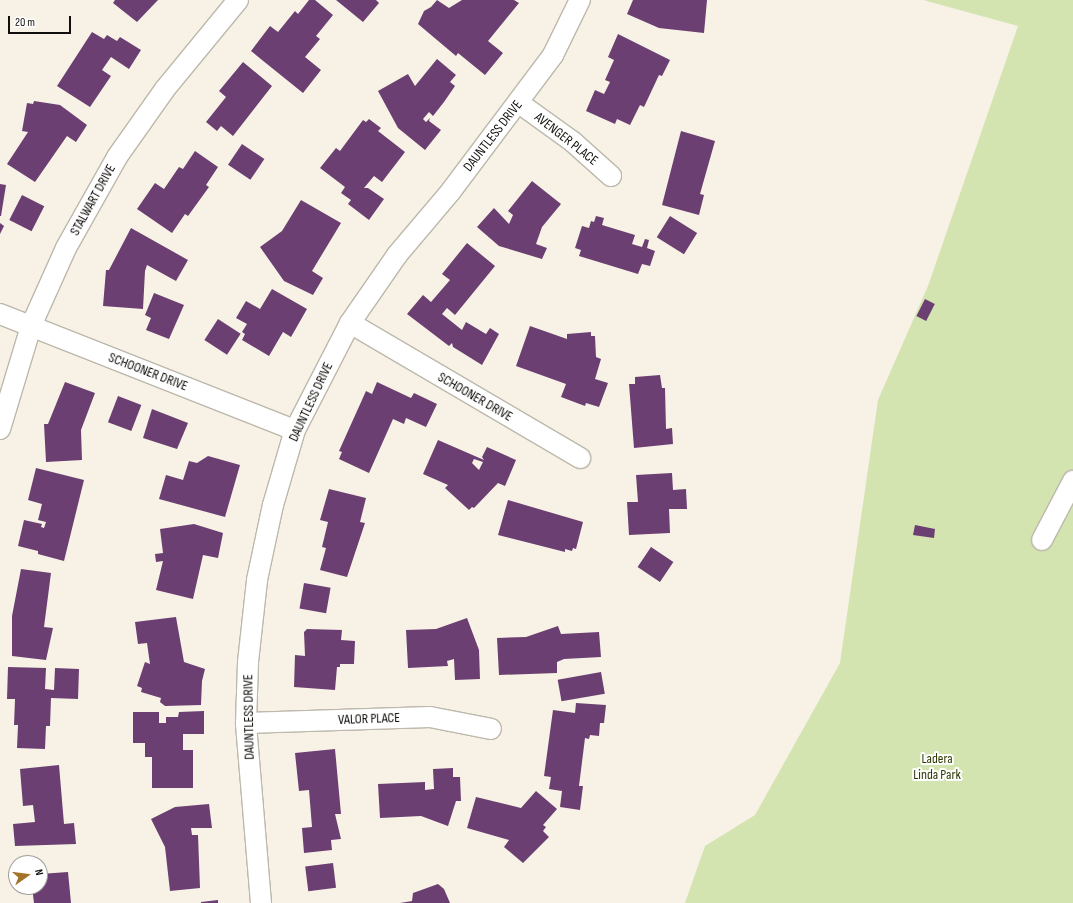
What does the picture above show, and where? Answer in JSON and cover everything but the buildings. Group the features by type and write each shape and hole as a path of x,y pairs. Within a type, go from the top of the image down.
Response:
{"street":[{"name":"STALWART DRIVE","path":"0,429 31,326 66,248 117,157 165,89 238,0"},
{"name":"DAUNTLESS DRIVE","path":"261,903 246,723 248,662 256,580 273,505 295,430 350,323 397,255 519,103 553,55 580,0"},
{"name":"AVENGER PLACE","path":"519,103 573,142 611,176"},
{"name":"SCHOONER DRIVE","path":"0,314 295,430"},
{"name":"SCHOONER DRIVE","path":"350,323 580,458"},
{"path":"1042,540 1073,481"},
{"name":"VALOR PLACE","path":"246,723 430,717 491,729"}],"green space":[{"name":"Ladera Linda Park","path":"923,0 1073,0 1073,903 685,903 705,846 755,815 840,663 878,400 928,286 1018,26"}]}
